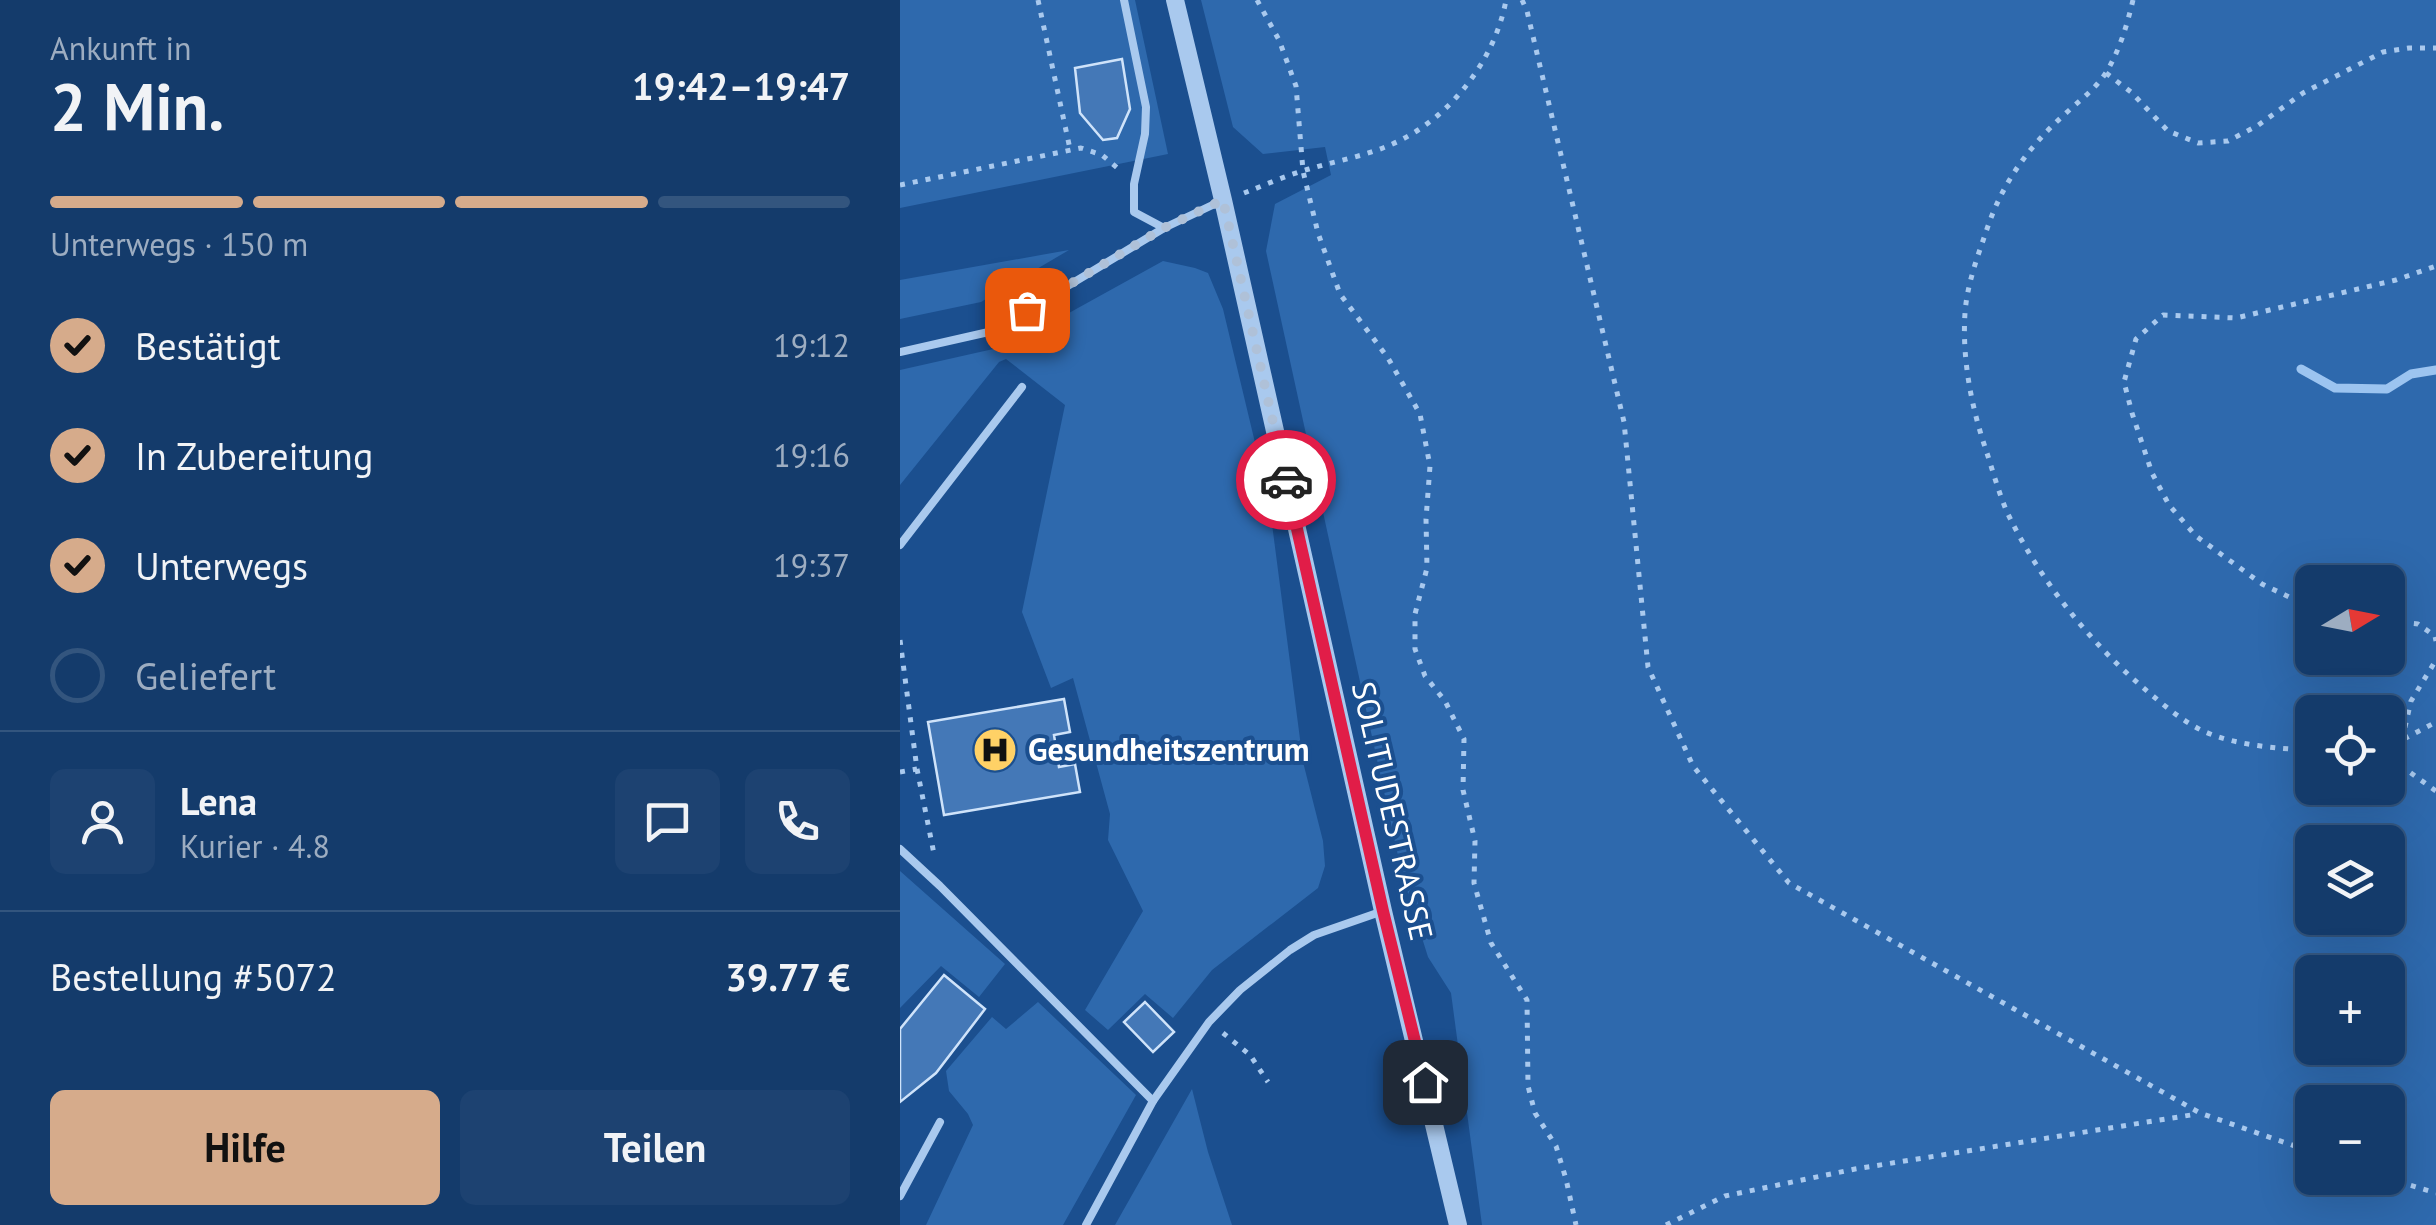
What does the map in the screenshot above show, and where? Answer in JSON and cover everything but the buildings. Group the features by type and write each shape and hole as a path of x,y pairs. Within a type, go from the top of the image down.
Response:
{"street":[{"name":"SOLITUDESTRASSE","path":"1175,0 1458,1225"}],"lane":[{"path":"1124,0 1146,107 1145,134 1134,184 1134,212 1164,228"},
{"path":"900,352 993,331 1164,228 1223,200"},
{"path":"900,544 1022,387"},
{"path":"900,849 1153,1101"},
{"path":"1086,1225 1153,1101 1209,1022 1240,990 1290,950 1314,936 1383,911"},
{"path":"900,1196 940,1122"}],"path":[{"path":"1038,0 1070,149"},
{"path":"1257,0 1279,40 1296,86 1303,170 1318,232 1340,294 1388,358 1420,414 1430,466 1427,568 1415,614 1415,649 1425,676 1445,701 1464,739 1463,790 1475,841 1474,883 1491,943 1527,1000 1528,1086 1535,1113 1556,1146 1576,1225"},
{"path":"1223,200 1303,170 1391,145 1426,124 1452,102 1480,66 1502,21 1506,0"},
{"path":"1522,0 1624,422 1648,667 1693,766 1789,882 2200,1113 2295,1146"},
{"path":"2133,0 2123,40 2106,73 2033,146 2005,184 1987,228 1965,312 1966,362 1974,414 2006,511 2074,618 2120,667 2163,705 2202,731 2245,743 2295,748"},
{"path":"2106,73 2132,92 2168,131 2198,143 2228,141 2303,93 2383,52 2436,48"},
{"path":"900,186 1082,148 1114,163 1134,184"},
{"path":"2295,600 2262,584 2196,536 2170,505 2152,473 2124,382 2136,339 2162,315 2236,318 2396,280 2436,266"},
{"path":"2405,623 2418,624 2436,637"},
{"path":"900,640 917,769 940,886"},
{"path":"2405,727 2411,701 2436,660"},
{"path":"2405,738 2436,722"},
{"path":"900,772 917,769"},
{"path":"2405,769 2436,791"},
{"path":"1209,1022 1250,1055 1268,1082"},
{"path":"1666,1225 1724,1196 1855,1168 2200,1113"},
{"path":"2405,1184 2436,1193"}],"shaded area":[{"path":"900,0 1135,0 1168,154 900,208"},
{"path":"1201,0 2436,0 2436,1225 1482,1225 1451,993 1428,957 1402,874 1266,251 1275,204 1331,175 1325,147 1263,154 1233,127"},
{"path":"1069,250 981,302 900,319 900,280"},
{"path":"1163,261 1208,273 1223,309 1269,501 1303,762 1323,841 1325,866 1318,888 1212,970 1173,1018 1145,994 1108,1030 1085,1010 1143,911 1108,840 1110,814 1073,678 1051,688 1022,612 1065,405 1006,359 999,362 900,485 900,370 1011,345"},
{"path":"900,871 1005,964 979,997 941,966 900,1008"},
{"path":"1038,1002 1136,1095 1063,1225 926,1225 973,1125 949,1091 946,1071 992,1017 1006,1029"},
{"path":"1192,1089 1232,1225 1115,1225"}],"waterway":[{"path":"2301,369 2335,388 2387,389 2411,374 2436,370"}],"way so far":[{"path":"1027,310 1164,228 1223,200 1286,480"}],"place":[{"name":"Gesundheitszentrum","path":"995,750"}],"route":[{"path":"1286,480 1425,1082"}]}
